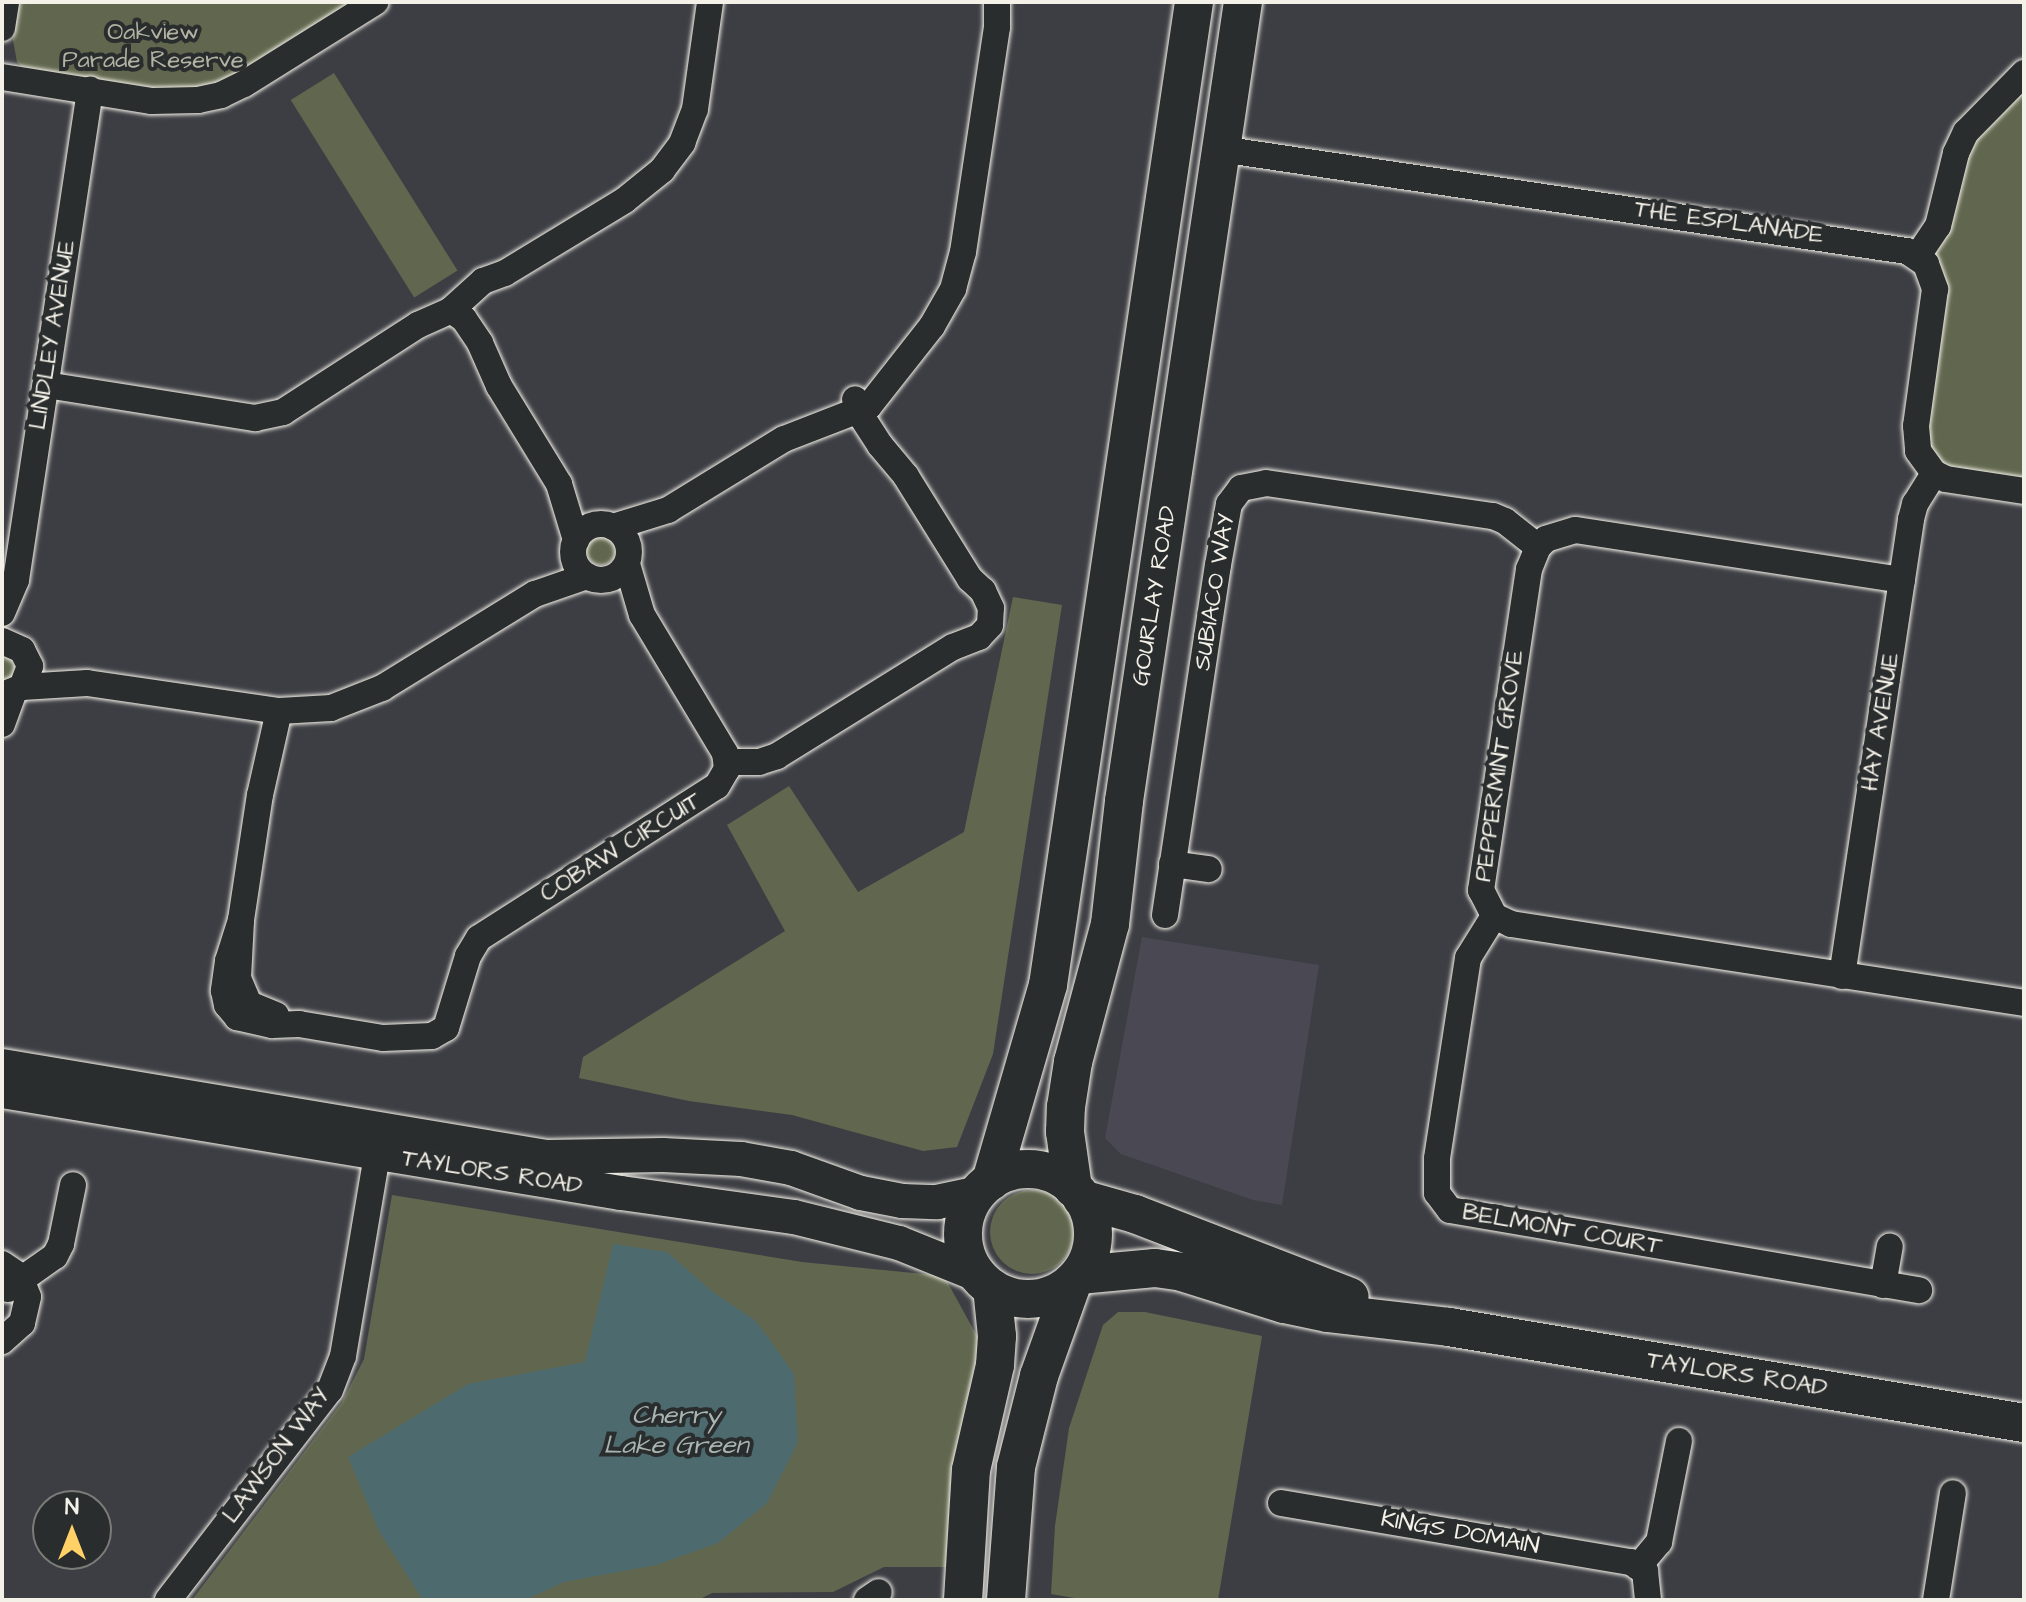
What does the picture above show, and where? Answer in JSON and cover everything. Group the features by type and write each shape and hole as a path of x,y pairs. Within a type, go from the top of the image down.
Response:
{"main road":[{"name":"GOURLAY ROAD","path":"984,1188 1048,985 1194,2"},
{"name":"GOURLAY ROAD","path":"1078,1193 1065,1132 1066,1107 1073,1062 1110,924 1124,801 1243,2"},
{"path":"963,1600 971,1470 995,1365 997,1336 984,1281 966,1255 962,1234 966,1213 984,1188 1007,1173 1042,1171 1078,1193 1093,1229 1092,1246 1076,1278 1039,1376 1016,1467 1006,1600"},
{"name":"TAYLORS ROAD","path":"1078,1193 1325,1290 1449,1327"},
{"name":"TAYLORS ROAD","path":"1076,1278 1155,1268 1182,1272 1284,1304 1449,1327 2024,1423"},
{"path":"984,1281 1012,1297 1033,1299 1055,1294 1076,1278"}],"street":[{"path":"2,28 6,2"},
{"path":"2,77 152,101 176,102 221,95 267,71 375,2"},
{"path":"46,385 255,418 270,416 402,336 456,318 505,273 625,200 662,170 675,152 695,109 710,2"},
{"path":"535,594 587,528 668,510 784,439 860,405 932,326 959,273 1000,10"},
{"path":"2022,80 1966,132 1956,153 1938,226 1917,257 1933,276 1935,289 1915,439 1918,451 1934,473 2024,491"},
{"name":"LINDLEY AVENUE","path":"12,691 29,674 18,650 16,580 90,90"},
{"name":"THE ESPLANADE","path":"1220,149 1896,248 1917,257"},
{"path":"456,318 480,343 499,386 559,484 575,544 576,564 642,615"},
{"path":"559,484 626,538 642,615 721,742 727,762 759,762 777,756 953,647 975,622 977,605 970,579 860,405"},
{"name":"HAY AVENUE","path":"1842,976 1915,504 1934,473"},
{"name":"SUBIACO WAY","path":"1165,915 1218,565 1229,504 1241,488 1266,483 1493,516 1505,521 1538,547"},
{"path":"2,724 12,691 87,683 272,710 316,711 363,698 535,594 593,578 615,576 668,510"},
{"path":"1538,547 1553,535 1575,530 1902,580"},
{"name":"PEPPERMINT GROVE","path":"1538,547 1529,569 1480,880 1484,900 1494,916 1511,924 2024,1003"},
{"name":"LINDLEY AVENUE","path":"2,613 16,580"},
{"path":"18,650 87,683"},
{"name":"COBAW CIRCUIT","path":"272,710 260,748 260,795 241,920 238,978 243,997 256,1009 299,1024 383,1038 439,1033 446,1028 468,956 479,938 709,793 724,778 727,762"},
{"path":"1172,864 1209,869"},
{"name":"BELMONT COURT","path":"1494,916 1468,958 1435,1175 1441,1202 1458,1213 1919,1290"},
{"name":"TAYLORS ROAD","path":"2,1066 546,1157 663,1155 741,1159 791,1168 861,1193 902,1201 937,1202 984,1188"},
{"name":"TAYLORS ROAD","path":"2,1091 377,1154 794,1217 899,1243 984,1281"},
{"name":"LAWSON WAY","path":"168,1600 330,1390 343,1356 377,1154"},
{"path":"9,1279 55,1256 61,1244 73,1185"},
{"path":"1883,1285 1890,1247"},
{"path":"5,1337 22,1323 27,1309 26,1287 9,1279"},
{"path":"1648,1600 1645,1571 1638,1567 1659,1542 1679,1441"},
{"path":"1936,1600 1953,1493"},
{"name":"KINGS DOMAIN","path":"1281,1503 1631,1562 1638,1567"}],"shaded area":[{"path":"1142,937 1319,965 1282,1205 1253,1200 1121,1154 1105,1138"}],"green space":[{"name":"Oakview Parade Reserve","path":"19,2 360,2 219,85 166,94 27,72 17,62 13,40"},
{"path":"334,73 457,271 414,298 291,100"},
{"path":"2024,87 2024,490 1925,462 1926,264 1971,135"},
{"path":"601,537 611,541 615,551 611,561 601,565 591,561 587,551 591,541"},
{"path":"1013,597 1062,605 993,1054 957,1147 923,1151 792,1115 689,1101 579,1078 583,1057 785,931 727,825 789,786 858,892 964,832"},
{"path":"2,656 12,660 16,671 11,679 2,682"},
{"path":"1032,1190 1055,1197 1067,1209 1074,1232 1067,1255 1055,1267 1032,1274 1009,1267 997,1255 990,1232 997,1209 1009,1197"},
{"path":"392,1195 802,1262 944,1276 982,1345 950,1567 884,1567 833,1592 712,1593 698,1600 192,1600 342,1402 364,1359"},
{"path":"1118,1312 1145,1312 1262,1336 1218,1600 1086,1600 1051,1594 1055,1526 1069,1428 1103,1325"}],"water":[{"name":"Cherry Lake Green","path":"613,1244 667,1252 713,1292 756,1321 794,1374 798,1442 767,1503 718,1543 656,1565 564,1582 525,1600 423,1600 379,1531 348,1457 468,1384 585,1362"}]}
